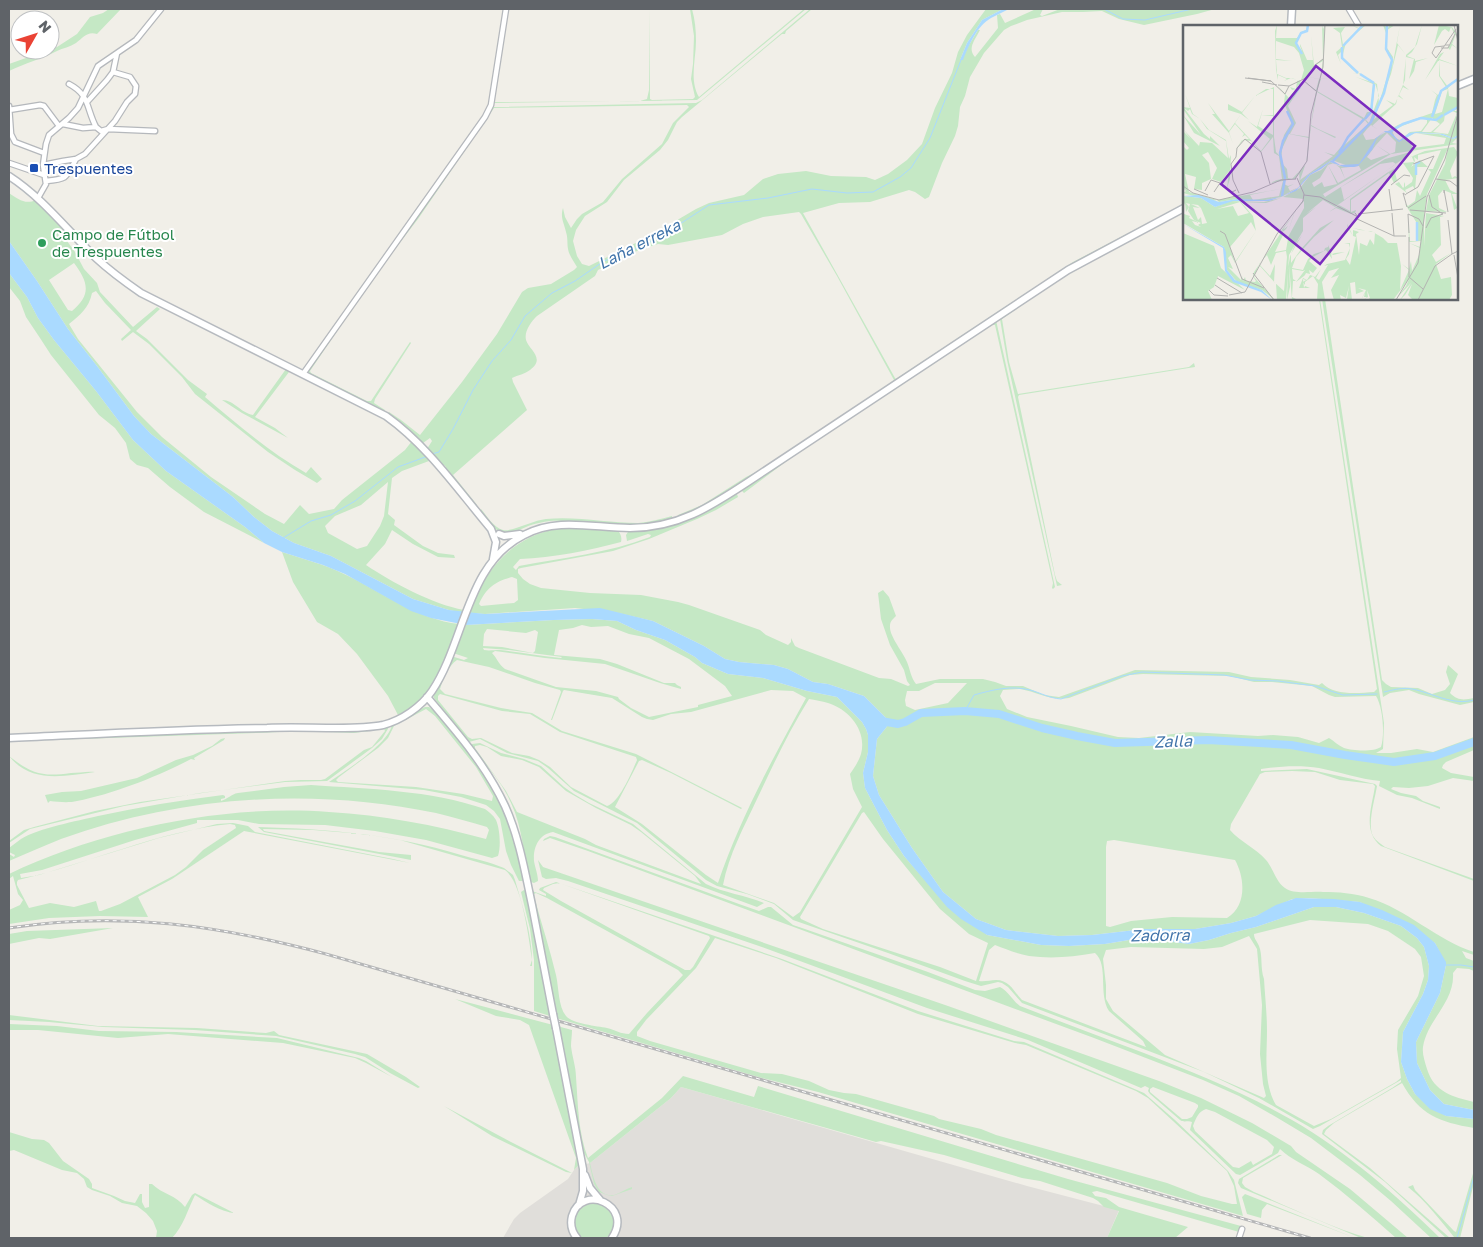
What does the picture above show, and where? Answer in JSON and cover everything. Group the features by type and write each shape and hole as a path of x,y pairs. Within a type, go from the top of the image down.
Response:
{"street":[{"path":"38,198 46,187 43,165 49,135 78,108 98,66 136,40 161,9"},
{"path":"303,374 485,116 491,105 506,9"},
{"path":"1290,25 1292,9"},
{"path":"1349,9 1359,25"},
{"path":"87,102 113,72 116,53"},
{"path":"43,165 76,159 85,154 115,121 127,102 135,94 136,86 130,77 113,72"},
{"path":"1458,86 1474,79"},
{"path":"69,84 84,95 96,127 101,131 108,129 154,131"},
{"path":"9,110 40,105 44,106 61,125 83,128 96,127"},
{"path":"9,106 11,134 15,142 44,153"},
{"path":"46,181 61,179 67,176 76,159"},
{"path":"9,164 44,175"},
{"path":"9,176 38,198 117,277 141,293 386,416 401,426 419,443 505,548"},
{"path":"496,536 527,533 557,525 630,528 662,525 700,512 1068,270 1183,209"},
{"path":"9,738 267,728 373,727 397,720 417,707 427,697 441,673 486,569 492,560 505,548 527,533"},
{"path":"492,560 496,547 496,536"},
{"path":"427,697 480,762 498,792 511,820 523,862 583,1169 590,1188 600,1200 608,1204 615,1212 617,1218 616,1230 612,1238"},
{"path":"579,1205 583,1191 583,1169"},
{"path":"571,1238 571,1218 574,1211 586,1201 600,1200"},
{"path":"571,1227 577,1238"},
{"path":"1239,1238 1242,1229"},
{"path":"616,1230 621,1238"}],"shaded area":[{"path":"681,1087 1027,1186 1119,1210 1107,1238 503,1238 514,1219 520,1213 568,1179 578,1166 590,1163 671,1098"}],"green space":[{"path":"109,9 121,9 97,34 88,34 71,46 60,50 60,45 77,34 90,17"},
{"path":"508,9 494,102 620,101 493,103"},
{"path":"649,9 650,99 652,100 693,99 695,97 691,79 694,36 690,9 692,9 695,25 696,41 694,84 699,97 806,9 697,100 641,101 647,99 649,90"},
{"path":"812,9 786,31 785,34 782,34 682,117 660,150 624,180 607,202 585,216 576,230 573,241 577,256 582,264 589,266 650,236 709,203 744,195 763,179 778,174 806,171 831,176 866,177 875,180 888,174 907,160 922,144 935,108 952,73 958,52 967,35 986,9 1003,9 982,20 967,43 960,60 978,30 980,30 972,47 975,57 998,28 997,15 1000,14 1005,23 1036,9 1043,9 1040,15 1042,16 1060,9 1215,9 1144,25 1119,19 1102,11 1062,12 1027,20 1011,26 1004,30 984,53 970,77 960,107 955,136 929,197 925,199 909,190 870,202 839,203 803,213 896,379 1073,262 1183,205 1183,207 1096,252 720,497 678,517 678,515 702,505 756,472 894,380 837,276 799,212 763,217 743,224 722,235 668,245 658,244 639,250 598,270 595,276 537,316 527,330 526,340 537,358 537,362 528,371 512,378 527,410 453,475 477,505 476,507 444,470 446,467 442,466 427,449 432,441 430,438 423,443 388,415 389,412 420,435 497,334 522,292 528,288 551,284 577,267 568,249 567,234 562,218 563,208 571,228 582,214 603,202 622,179 662,144 673,123 689,107 687,105 494,108 418,219 375,275 310,371 367,401 371,401 410,342 375,399 374,403 385,410 384,412 308,373 307,371 383,261 487,118 492,107 696,103"},
{"path":"20,60 35,60 9,71 9,64"},
{"path":"9,193 25,202 36,200 72,237 67,241 84,269 97,283 100,292 133,327 157,307 160,309 136,331 147,339 188,380 207,394 205,397 254,437 306,473 311,467 322,479 317,483 268,452 195,394 182,377 149,344 133,332 122,341 121,339 131,330 96,291 92,293 84,311 69,324 78,339 137,412 162,437 211,477 265,514 284,524 300,505 309,514 334,509 342,500 405,450 412,441 429,461 402,471 392,478 388,514 395,520 394,525 423,546 438,553 454,555 455,558 438,557 392,530 385,544 366,565 413,592 439,603 464,610 464,613 413,599 331,556 294,543 272,531 233,497 151,434 134,416 68,329 9,241","holes":["74,263 85,282 86,288 83,299 72,311 68,310 49,280","388,482 384,516 367,546 357,549 328,533 325,526 335,516 361,505"]},
{"path":"1183,211 1183,213 1079,267 1002,319 1009,362 1018,394 1189,367 1194,363 1195,367 1019,395 1055,575 1057,581 1062,585 1057,586 1007,360 1000,319 1062,276"},
{"path":"9,273 27,297 38,318 54,340 133,440 166,471 245,527 264,543 204,512 148,468 137,465 130,459 126,443 115,428 99,415 51,355 26,317 20,301 9,287"},
{"path":"1319,300 1384,723 1383,749 1376,753 1417,749 1433,752 1474,737 1474,750 1446,762 1442,768 1451,773 1474,777 1474,781 1453,778 1428,786 1393,787 1391,789 1416,796 1423,801 1440,807 1440,809 1412,798 1397,795 1379,786 1380,781 1312,767 1290,766 1261,769 1261,771 1307,769 1375,784 1377,786 1372,811 1371,830 1370,818 1375,786 1373,784 1340,780 1315,772 1292,771 1265,772 1260,774 1231,824 1230,830 1262,856 1279,882 1289,890 1346,893 1369,898 1396,909 1447,940 1474,952 1474,955 1462,951 1466,958 1474,961 1474,971 1457,968 1453,973 1450,993 1430,1028 1423,1050 1427,1069 1434,1083 1445,1092 1474,1102 1474,1110 1444,1104 1430,1090 1417,1063 1416,1042 1440,993 1446,965 1435,943 1360,902 1309,898 1292,899 1256,916 1231,923 1195,929 1144,929 1092,935 1058,936 1006,930 976,919 943,892 912,848 879,795 873,776 877,739 889,724 887,719 864,696 828,684 813,682 788,669 774,665 725,659 704,646 653,621 618,613 575,608 485,614 470,613 491,570 513,548 526,539 557,529 572,528 618,531 621,535 621,542 584,551 520,559 513,567 516,570 519,566 634,543 651,535 648,534 627,541 626,535 628,532 663,528 683,522 707,512 737,494 738,497 716,510 649,539 613,551 521,568 518,569 518,573 530,584 541,588 590,593 641,595 689,605 760,630 766,635 788,645 791,642 791,638 795,646 799,648 879,678 891,679 908,686 910,685 904,670 890,645 881,619 878,593 883,590 889,597 896,616 890,624 890,630 916,684 940,679 983,679 1006,686 1023,686 1044,695 1059,697 1135,670 1229,672 1251,677 1290,680 1319,685 1322,683 1333,690 1347,693 1374,692 1377,689","holes":["512,577 517,579 518,600 514,603 481,606 479,604 488,589 496,583","1143,674 1230,676 1254,682 1312,686 1335,697 1376,696 1383,721 1381,747 1369,750 1353,750 1342,747 1329,738 1319,743 1298,737 1273,735 1258,736 1190,732 1139,738 1118,737 1027,717 1007,709 1000,696 1003,690 1020,689 1049,697 1069,698 1130,675","935,683 967,683 948,703 915,710 906,706 905,700 907,691 919,691","1114,840 1235,860 1242,883 1241,899 1233,913 1227,918 1172,917 1131,921 1110,927 1106,926 1107,841"]},
{"path":"1322,300 1325,300 1382,680 1391,687 1418,688 1432,694 1445,690 1450,684 1446,672 1448,665 1458,674 1450,693 1461,699 1474,698 1474,702 1460,705 1409,690 1390,693 1383,697"},
{"path":"996,320 1055,587 1053,589 995,325 975,336 792,457 744,493 742,491 759,478"},
{"path":"286,369 289,372 255,417 288,438 222,400 230,402 253,415"},
{"path":"481,509 494,524 503,530 546,519 569,518 638,523 672,516 672,519 646,523 621,524 550,521 533,524 506,533 492,527 480,512"},
{"path":"282,552 336,570 429,617 459,624 434,682 418,702 398,715 388,696 357,654 338,634 317,622 293,582"},
{"path":"592,619 617,621 665,640 702,663 728,674 763,678 807,691 837,697 862,722 866,729 868,752 863,773 865,788 887,830 904,856 925,880 987,935 1041,945 1105,944 1135,939 1189,944 1256,927 1314,907 1336,907 1364,913 1401,926 1417,938 1424,947 1429,966 1428,980 1423,994 1403,1032 1401,1062 1407,1079 1415,1094 1446,1116 1474,1119 1474,1128 1441,1120 1423,1110 1402,1083 1334,1123 1324,1134 1370,1168 1450,1238 1446,1238 1385,1182 1322,1134 1323,1130 1328,1126 1392,1088 1401,1080 1320,1126 1313,1129 1259,1098 1204,1072 1022,1003 1002,983 998,982 981,986 965,981 793,920 774,904 717,886 706,880 637,823 574,791 538,761 507,753 480,739 469,742 434,698 433,694 451,656 464,660 468,658 453,653 466,625","holes":["582,625 591,627 608,626 629,634 649,638 689,659 725,686 732,696 698,705 698,707 649,717 631,708 618,697 596,691 556,687 505,669 492,653 495,651 605,664 681,689 675,683 664,683 600,659 554,655 559,630","487,629 526,633 535,630 538,632 533,653 502,647 483,646 484,634","483,648 562,657 484,650","457,660 489,667 560,690 561,692 551,720 564,690 612,698 642,717 653,720 671,714 691,712 771,690 793,691 806,698 769,766 736,835 718,883 642,824 615,807 639,761 642,760 742,808 636,754 562,731 532,713 501,708 445,694 440,689 448,669","440,694 502,711 530,714 560,732 636,757 637,760 620,793 612,804 607,806 571,787 550,767 539,760 512,753 481,738 472,739 468,737 438,700","809,699 836,706 855,722 862,745 859,759 850,774 853,789 862,807 800,912 793,917 774,903 723,885 737,841 795,723","864,812 883,839 940,909 969,934 988,943 976,981 940,967 823,929 800,917","1310,920 1368,924 1388,931 1415,949 1421,957 1424,976 1418,996 1398,1030 1397,1049 1401,1078 1331,1119 1314,1126 1276,1105 1267,1078 1267,1025 1264,979 1260,950 1254,934","1249,936 1257,949 1262,1005 1260,1054 1266,1096 1264,1098 1165,1055 1113,1011 1106,999 1103,959 1106,950 1131,947 1204,949 1222,947","995,945 1020,954 1037,957 1078,956 1095,953 1102,965 1104,996 1109,1011 1143,1041 1146,1047 1022,1000 1005,982 996,980 979,981 989,950"]},
{"path":"425,707 429,707 453,733 472,757 497,796 512,836 523,881 519,881 511,865 506,851 500,819 486,805 461,797 424,790 329,782 384,740 392,724","holes":["426,709 435,716 476,767 493,796 492,801 463,794 416,787 338,782 336,780 378,748 388,738 394,726"]},
{"path":"389,727 382,739 372,748 327,781 285,782 220,790 285,781 325,779 364,750 372,747 385,731 384,729 354,733 303,731 9,740"},
{"path":"225,738 194,758 195,760 191,759 165,772 106,794 74,802 50,801 48,803 45,795 81,791 137,778 176,760 193,755"},
{"path":"480,743 501,753 541,766 574,794 633,824 706,884 764,903 757,907 553,832 544,835 536,846 534,861 538,881 531,882 518,822 511,803 498,780 471,746 472,744","holes":["480,745 501,756 522,760 539,767 566,791 631,825 695,876 701,884 596,845 517,812 506,791 475,748 475,746"]},
{"path":"9,756 24,767 38,773 52,775 95,772 60,776 38,774 27,771"},
{"path":"311,785 399,791 443,798 485,809 496,820 500,843 498,856 492,858 426,840 325,825 259,824 238,820 197,820 197,823 135,840 42,870 20,874 21,878 35,876 18,880 17,885 29,908 50,903 74,907 96,901 99,911 101,911 120,904 175,875 203,850 236,828 235,825 230,824 191,830 217,824 233,823 248,826 255,832 410,863 244,831 172,879 138,897 148,917 49,918 9,924 9,910 20,905 23,900 18,894 13,876 9,879 9,874 84,844 124,832 165,823 248,812 289,811 349,813 389,818 447,829 486,839 489,830 487,827 436,813 389,805 342,800 294,798 247,800 199,805 152,813 106,824 61,839 9,861 9,854 14,857 15,855 9,852 9,848 21,839 58,825 160,804 225,796 221,801 233,794"},
{"path":"188,795 124,806 30,829 9,843 9,841 24,830 34,827 95,811 140,802"},
{"path":"258,827 357,833 263,829 264,831 379,852 411,855 411,860 264,832"},
{"path":"550,836 759,911 771,907 793,925 975,990 985,991 1000,987 1020,1006 1238,1092 1292,1120 1351,1159 1440,1238 1431,1238 1360,1175 1311,1138 1239,1096 1094,1038 588,851 550,838 543,841"},
{"path":"1373,836 1385,847 1474,879 1474,881 1381,846"},
{"path":"402,840 488,862 504,868 513,875 515,880 527,923 532,960 527,925 520,898 511,876 505,870"},
{"path":"538,860 543,867 948,1006 1159,1081 1201,1098 1252,1123 1291,1146 1296,1152 1350,1189 1408,1238 1396,1238 1329,1182 1280,1149 1278,1153 1240,1175 1236,1174 1190,1130 1192,1122 1180,1120 1150,1094 1149,1088 1145,1086 1141,1088 1028,1040 927,1008 759,946 568,881 542,877","holes":["1153,1087 1195,1103 1198,1107 1192,1117 1182,1119 1150,1092 1150,1089","1206,1109 1267,1140 1274,1147 1272,1154 1253,1165 1251,1161 1239,1168 1233,1167 1195,1131 1193,1126 1196,1118"]},
{"path":"556,882 559,883 543,890 685,970 690,970 693,967 710,938 709,936 561,884 782,959 918,1011 1014,1041 1024,1042 1144,1093 1228,1171 1234,1180 1243,1216 556,1018 532,891 546,896 546,894 539,890","holes":["536,893 547,898 678,970 683,975 629,1034 569,1019 561,1007 556,975 534,894","715,938 776,958 918,1014 1026,1045 1136,1091 1148,1098 1227,1171 1234,1186 1237,1204 1201,1196 1167,1183 996,1135 981,1129 939,1119 856,1094 829,1090 809,1081 782,1074 761,1073 637,1036 637,1032 646,1020 696,968"]},
{"path":"526,891 550,1016 534,1011 534,960 530,929 521,892"},
{"path":"113,928 9,944 9,934 27,931"},
{"path":"455,999 572,1030 571,1046 576,1073 579,1118 588,1158 662,1098 683,1076 754,1097 758,1086 1068,1179 1241,1226 1239,1232 1097,1191 1092,1192 1095,1196 1106,1198 1119,1207 1188,1227 1175,1238 1107,1238 1119,1211 1104,1207 1093,1198 1040,1181 1022,1178 944,1155 881,1141 876,1142 681,1087 671,1098 590,1163 596,1185 603,1193 614,1195 632,1187 632,1189 612,1196 607,1195 599,1192 594,1184 589,1162 580,1140 577,1149 578,1166 574,1170 576,1158 529,1025 520,1020 496,1016"},
{"path":"9,1015 98,1026 197,1028 266,1033 274,1031 279,1035 367,1054 420,1087 418,1088 390,1073 365,1057 276,1036 194,1030 103,1027 9,1020"},
{"path":"9,1024 57,1026 99,1031 176,1032 277,1038 359,1058 392,1077 355,1058 283,1043 168,1034 118,1038 38,1030 9,1030"},
{"path":"444,1106 572,1173 566,1172 492,1136"},
{"path":"9,1132 32,1139 44,1140 49,1143 63,1161 89,1179 92,1188 125,1201 135,1203 140,1194 142,1194 142,1202 145,1208 149,1207 149,1184 152,1184 185,1207 195,1193 234,1213 218,1209 195,1195 176,1234 172,1238 156,1238 157,1231 153,1221 137,1206 122,1203 110,1196 92,1190 87,1187 84,1179 77,1173 62,1170 14,1150 9,1151"},
{"path":"1282,1155 1243,1178 1242,1183 1254,1192 1325,1223 1241,1188 1238,1183 1239,1179"},
{"path":"1474,1170 1474,1183 1460,1238 1451,1238 1454,1237 1438,1217 1408,1187 1413,1185 1415,1190 1456,1232"},
{"path":"1245,1194 1355,1238 1267,1204 1262,1210 1261,1218 1247,1214 1242,1197"},
{"path":"592,1203 605,1207 613,1216 613,1227 611,1233 606,1238 582,1238 575,1228 574,1223 577,1213 586,1205"},
{"path":"1325,1223 1354,1234 1368,1238 1361,1238"}],"water":[{"path":"1003,9 1009,9 986,21 971,42 963,60 960,60 967,43 982,20"},
{"name":"Zadorra","path":"9,241 68,329 134,416 151,434 233,497 254,517 272,531 294,543 331,556 413,599 449,610 485,614 600,608 653,621 704,646 725,659 774,665 788,669 813,682 828,684 864,696 887,719 889,724 877,739 873,776 879,795 912,848 943,892 976,919 1006,930 1058,936 1092,935 1144,929 1195,929 1231,923 1256,916 1276,905 1296,898 1360,902 1414,925 1435,943 1446,962 1440,993 1416,1042 1417,1063 1430,1090 1444,1104 1474,1110 1474,1119 1446,1116 1430,1109 1415,1094 1407,1079 1401,1062 1403,1032 1423,994 1428,980 1429,966 1424,947 1417,938 1401,926 1364,913 1336,907 1314,907 1256,927 1189,944 1135,939 1105,944 1041,945 987,935 961,919 947,907 904,856 887,830 865,788 863,773 868,752 866,729 862,722 837,697 807,691 763,678 728,674 702,663 665,640 617,621 592,619 554,620 466,625 431,618 411,611 345,574 282,552 264,543 245,527 166,471 133,440 54,340 38,318 27,297 9,273"}],"waterway":[{"name":"Laña erreka","path":"1104,9 1123,19 1145,20 1192,9"},
{"name":"Laña erreka","path":"432,454 439,452 473,390 492,361 511,340 525,316 552,293 575,281 604,261 660,237 709,205 768,198 812,189 847,193 873,192 900,177 911,168 930,138 961,60"},
{"name":"Laña erreka","path":"283,538 311,521 331,515 355,501 398,467 428,456"},
{"path":"965,711 974,695 988,691 1009,688 1023,689 1061,699 1122,676 1142,672 1224,675 1250,680 1278,681 1315,686 1343,695 1377,694"},
{"path":"1384,692 1409,688 1450,700 1474,700"},
{"name":"Zalla","path":"881,721 898,724 921,713 965,711 999,714 1042,728 1115,743 1208,740 1291,745 1394,762 1435,756 1474,742"},
{"path":"1445,965 1474,967"},
{"path":"1457,1238 1474,1177"}],"railway":[{"path":"9,928 50,923 130,921 208,929 286,944 1310,1238"}],"place":[{"name":"Trespuentes","path":"34,168"},
{"name":"Campo de Fútbol de Trespuentes","path":"42,243"}]}
